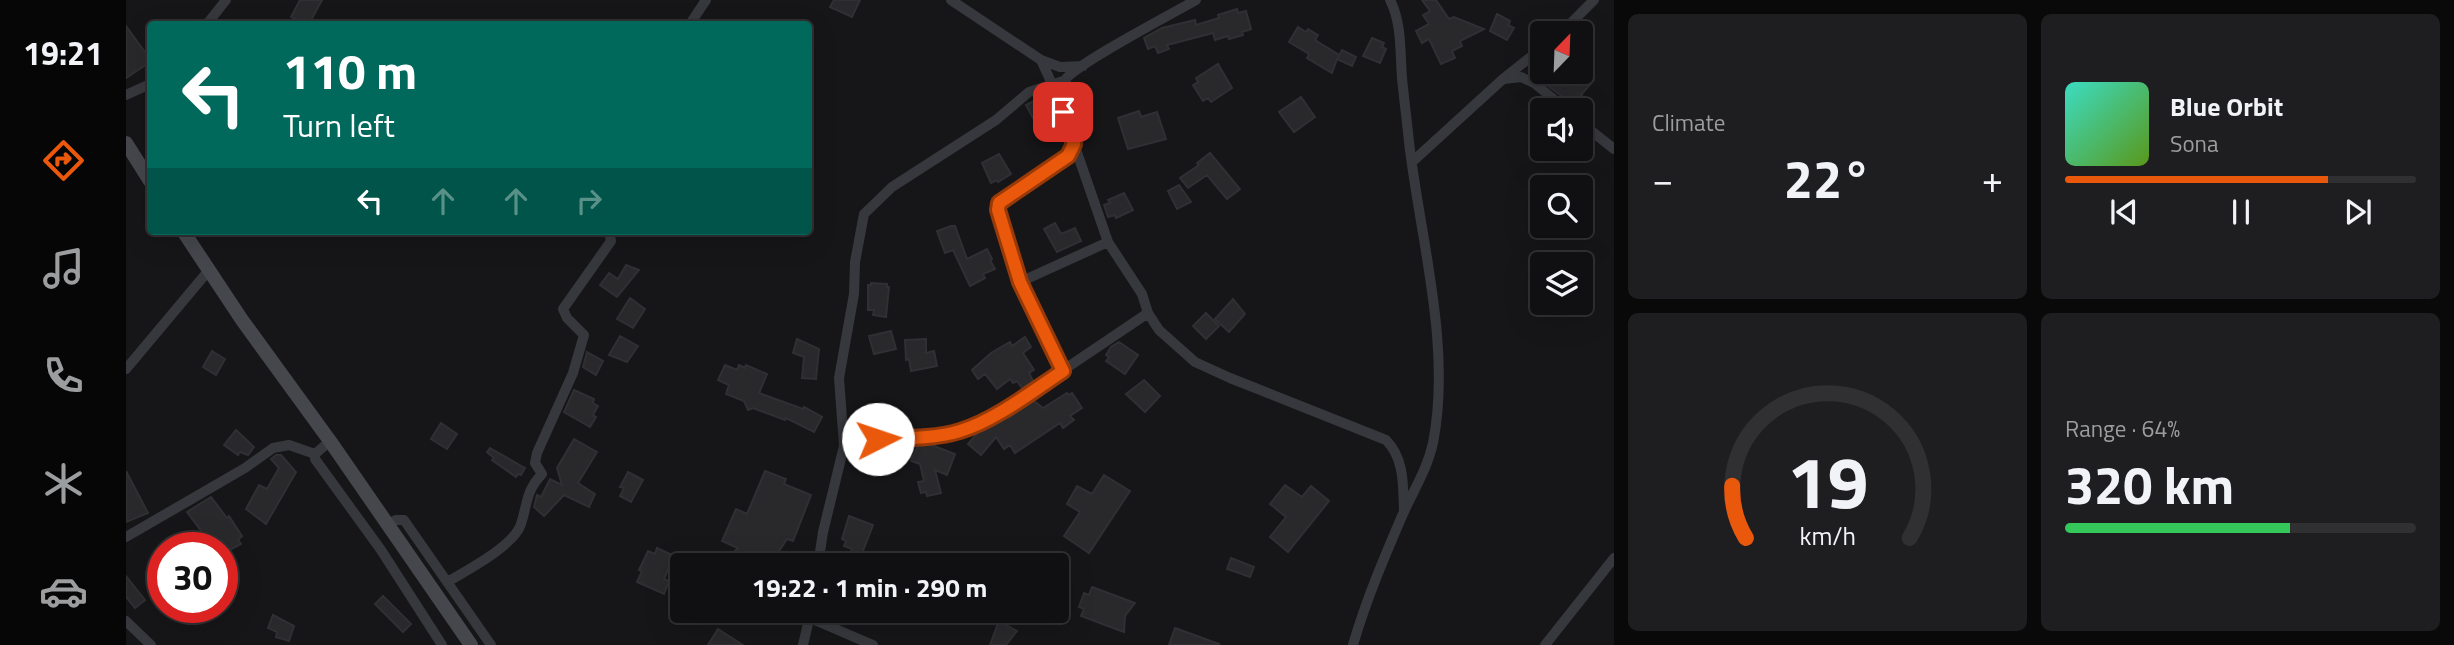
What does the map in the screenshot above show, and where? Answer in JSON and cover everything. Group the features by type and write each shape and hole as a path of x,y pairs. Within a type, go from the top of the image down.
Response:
{"main road":[{"path":"126,143 147,176"},
{"path":"186,235 242,320 330,441 471,645"}],"street":[{"path":"209,21 226,0"},
{"path":"692,21 706,0"},
{"path":"951,0 1041,60 1060,67 1083,65"},
{"path":"820,553 844,438 838,378 854,294 855,261 864,214 892,187 996,120 1030,92 1066,80 1083,65 1196,0"},
{"path":"1573,21 1594,0"},
{"path":"1353,645 1373,584 1419,484 1432,446 1437,417 1439,373 1429,267 1412,162 1394,2"},
{"path":"1412,162 1530,58"},
{"path":"1041,60 1052,84"},
{"path":"1503,79 1521,77 1534,83 1552,98"},
{"path":"1066,80 1061,94 1063,112 1108,242 1142,294 1148,313 1159,330 1195,362 1386,440 1397,450 1403,479 1404,512"},
{"path":"126,95 147,85"},
{"path":"1593,132 1614,149"},
{"path":"1063,371 1020,282 998,210 999,203 1068,156 1074,144"},
{"path":"447,582 499,550 521,527 531,485 542,474 535,463 537,453 573,373 584,335 567,318 563,309 611,241 610,235"},
{"path":"1020,282 1108,242"},
{"path":"126,369 209,270"},
{"path":"844,438 932,436 961,431 1007,408 1148,313"},
{"path":"315,454 330,441"},
{"path":"126,537 245,468 273,448 289,444 315,454"},
{"path":"315,454 315,459 381,550 442,645"},
{"path":"386,525 396,520 404,520 491,645"},
{"path":"1545,645 1614,558"},
{"path":"126,621 151,645"},
{"path":"803,645 809,623"},
{"path":"828,623 873,645"}],"building":[{"path":"300,0 322,0 311,21 291,17"},
{"path":"834,0 860,0 852,17 830,7"},
{"path":"1422,0 1436,0 1449,19 1454,17 1484,29 1460,41 1462,46 1452,51 1455,58 1441,64 1429,39 1422,43 1416,31 1429,24 1423,15 1430,11"},
{"path":"1237,9 1238,13 1246,11 1251,29 1242,32 1243,35 1215,40 1213,33 1167,45 1169,49 1158,53 1155,46 1148,49 1144,38 1162,28 1195,20 1196,25"},
{"path":"1497,14 1510,21 1508,25 1514,28 1507,40 1490,31"},
{"path":"126,26 147,55 147,64 126,78"},
{"path":"1298,27 1318,35 1315,40 1339,55 1338,58 1342,50 1356,57 1352,66 1337,59 1332,73 1307,58 1309,54 1289,42"},
{"path":"1372,38 1384,43 1382,47 1386,49 1380,63 1363,56"},
{"path":"1218,64 1232,88 1211,102 1208,98 1203,101 1193,85 1198,82 1196,78"},
{"path":"1546,84 1591,84 1581,95 1584,98 1564,98"},
{"path":"1049,94 1057,120 1053,122 1055,127 1041,133 1026,105"},
{"path":"1301,97 1315,117 1294,132 1279,112"},
{"path":"1139,111 1141,117 1157,112 1166,139 1128,149 1118,118"},
{"path":"1210,153 1240,189 1227,199 1207,175 1188,188 1180,178 1199,165 1197,163"},
{"path":"999,154 1011,174 991,183 982,163"},
{"path":"1179,185 1191,202 1177,209 1168,191"},
{"path":"1124,193 1133,210 1116,218 1115,215 1108,217 1104,205 1110,203 1108,200"},
{"path":"1055,223 1061,234 1075,228 1081,241 1057,252 1044,229"},
{"path":"955,226 967,259 987,249 992,259 990,260 995,269 983,274 985,278 970,286 953,250 945,253 937,231"},
{"path":"626,265 639,270 617,297 600,285 609,273 618,279"},
{"path":"887,284 889,287 886,317 873,315 874,310 868,310 868,285"},
{"path":"630,298 645,309 633,328 617,319"},
{"path":"1233,299 1245,314 1229,332 1215,319"},
{"path":"1206,313 1219,326 1206,339 1193,326"},
{"path":"891,331 896,349 874,354 869,336"},
{"path":"620,336 638,346 627,362 609,355"},
{"path":"1025,337 1031,347 1023,353 1034,370 1029,373 1033,381 1022,388 1017,381 1013,383 1010,379 997,389 985,374 978,379 972,370 991,353 1010,342 1012,346"},
{"path":"797,339 819,349 816,379 802,378 804,357 793,353"},
{"path":"926,339 926,353 934,351 937,366 911,371 909,359 906,360 905,340"},
{"path":"1119,342 1138,355 1125,374 1106,361 1111,347"},
{"path":"212,351 225,359 216,375 203,367"},
{"path":"587,352 603,361 596,375 583,367"},
{"path":"725,365 737,370 739,365 745,368 746,365 767,374 759,393 803,409 804,407 822,417 814,432 786,418 785,420 753,408 748,410 744,401 726,394 729,385 718,380"},
{"path":"1144,380 1160,396 1145,412 1126,394"},
{"path":"574,390 594,399 593,403 598,406 590,427 564,412"},
{"path":"1067,393 1072,393 1082,408 1070,416 1074,420 1063,428 1060,423 1015,453 1010,445 1004,449 996,437 981,455 968,444 980,430 1008,416 1009,418 1033,400 1043,408"},
{"path":"441,423 457,434 447,449 431,439"},
{"path":"236,430 254,447 248,455 240,452 238,455 224,445"},
{"path":"574,439 597,452 578,483 595,494 589,507 564,495 544,516 534,507 537,495 541,497 550,479 562,485 557,468"},
{"path":"929,444 955,454 947,475 935,470 941,493 927,496 926,492 921,493 918,482 924,481 920,464 911,461 918,445"},
{"path":"490,448 525,468 521,475 516,477 492,460 494,458 487,452"},
{"path":"281,455 296,472 266,524 246,509 259,485 267,489 279,468 271,459"},
{"path":"126,471 148,513 126,522"},
{"path":"765,471 786,479 784,484 811,495 793,541 787,539 778,553 733,553 738,548 722,541 736,509 747,514"},
{"path":"628,472 643,480 631,502 620,496 624,488 620,487"},
{"path":"1104,475 1130,491 1089,553 1064,536 1080,512 1067,504 1077,486 1092,494"},
{"path":"1285,485 1302,497 1311,486 1329,501 1288,552 1270,537 1286,517 1270,504"},
{"path":"211,497 227,518 229,516 242,536 238,540 238,532 202,532 187,512"},
{"path":"849,516 873,525 862,553 851,552 852,549 844,546 846,541 842,539"},
{"path":"657,548 670,554 670,565 664,579 669,581 664,594 637,582 642,571 639,570 648,551 655,554"},
{"path":"1231,558 1254,567 1250,577 1227,569"},
{"path":"126,576 145,600 135,608 126,597"},
{"path":"1092,587 1135,603 1125,616 1124,632 1081,616 1084,609 1079,607 1084,593 1089,595"},
{"path":"383,596 411,624 403,632 375,604"},
{"path":"273,615 294,626 289,641 276,637 277,632 268,628"},
{"path":"998,623 1017,631 1006,645 990,645"},
{"path":"1175,628 1219,644 1169,645"},
{"path":"718,629 743,645 708,645"}],"route":[{"path":"878,439 932,436 961,431 1007,408 1063,371 1020,282 998,210 999,203 1068,156 1074,144 1063,112"}]}
